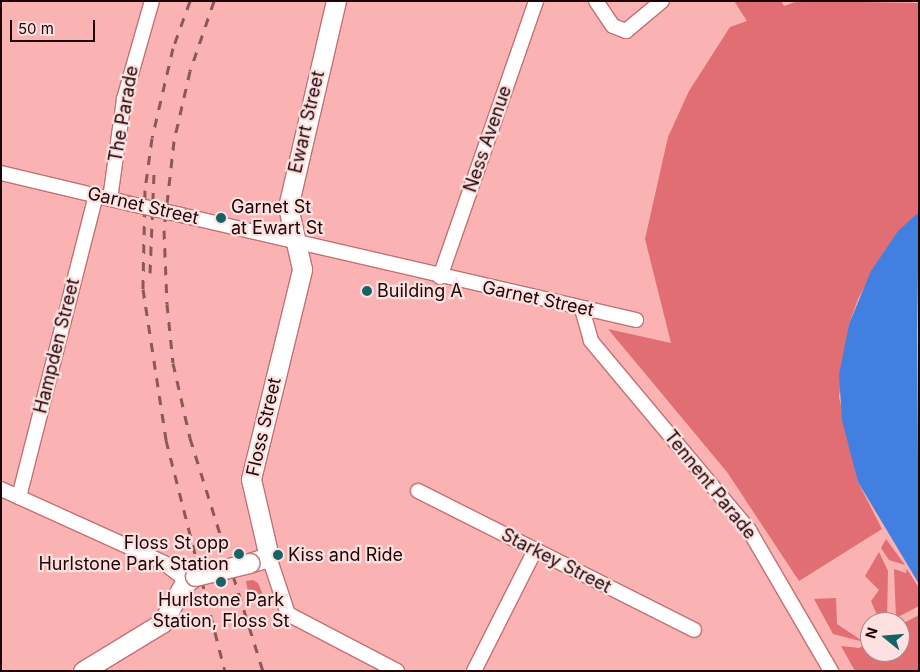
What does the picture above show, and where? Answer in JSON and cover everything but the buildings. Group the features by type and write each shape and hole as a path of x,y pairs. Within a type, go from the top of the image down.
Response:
{"street":[{"name":"The Parade","path":"110,199 124,99 152,1"},
{"name":"Ewart Street","path":"296,242 288,207 336,1"},
{"name":"Ness Avenue","path":"440,277 536,1"},
{"path":"596,1 613,26 626,31 662,1"},
{"name":"Garnet Street","path":"1,173 440,277 636,320"},
{"name":"Hampden Street","path":"18,497 96,195"},
{"name":"Floss Street","path":"269,557 251,479 302,270 296,242"},
{"name":"Tennent Parade","path":"582,309 591,341 749,530 831,671"},
{"path":"1,490 164,563 191,579"},
{"name":"Starkey Street","path":"418,491 694,630"},
{"path":"474,671 535,550"},
{"path":"83,671 162,623 191,579 269,557 288,614 397,671"}],"shaded area":[{"path":"734,1 781,1 784,6 798,1 919,3 919,212 885,250 858,299 849,324 839,397 858,482 882,529 799,581 727,472 608,329 671,343 645,239 668,137 689,91 730,27 747,21"},
{"path":"886,539 905,565 889,560 881,548"},
{"path":"879,552 888,571 887,612 876,612 871,601 879,590 865,576"},
{"path":"894,569 906,573 907,569 919,588 919,606 908,612 896,612"},
{"path":"253,580 258,583 264,597 248,592 246,581"},
{"path":"836,598 837,624 860,641 833,634 814,599"},
{"path":"919,615 919,671 855,671 841,646 860,647 860,662 910,662 910,620"}],"water":[{"path":"919,212 917,333 919,584 858,482 842,420 839,375 849,324 871,271 898,231"}],"railway":[{"path":"190,1 173,48 152,138 145,190 143,289 166,440 225,671"},
{"path":"214,1 190,71 174,141 164,230 167,304 173,363 190,438 263,671"},
{"path":"150,273 154,173"}],"place":[{"name":"Garnet St at Ewart St","path":"221,218"},
{"name":"Building A","path":"367,291"},
{"name":"Floss St opp Hurlstone Park Station","path":"239,554"},
{"name":"Kiss and Ride","path":"278,555"},
{"name":"Hurlstone Park Station, Floss St","path":"221,582"}]}
